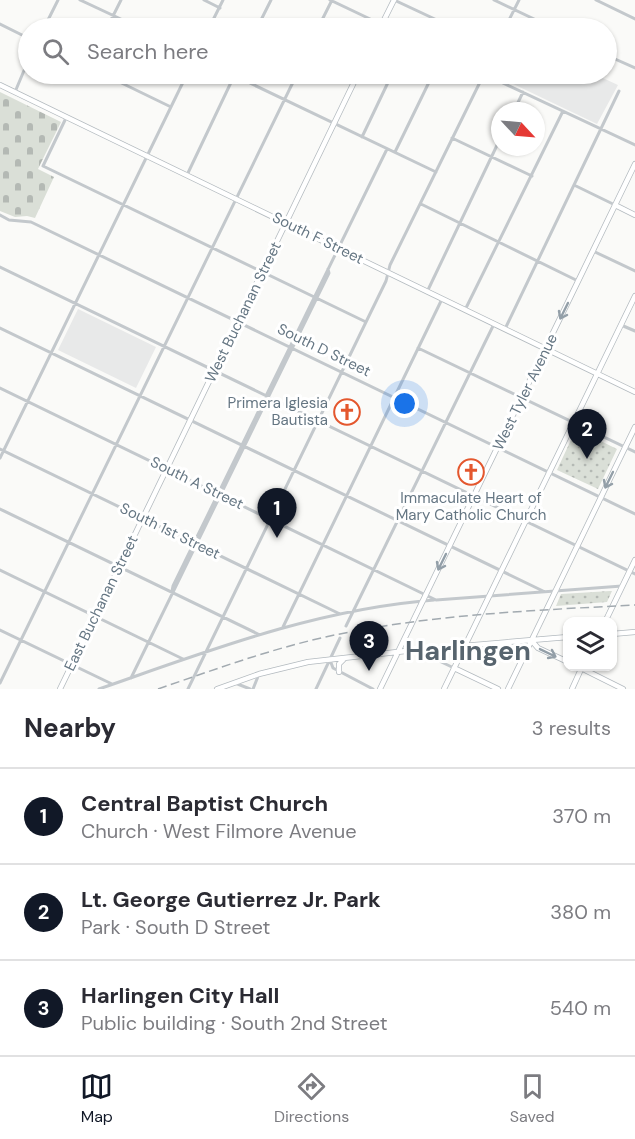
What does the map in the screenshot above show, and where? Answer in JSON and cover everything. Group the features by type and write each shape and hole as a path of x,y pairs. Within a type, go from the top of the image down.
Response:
{"street":[{"path":"49,18 58,0"},
{"path":"81,0 119,18"},
{"path":"112,18 120,0"},
{"path":"204,0 220,8"},
{"path":"214,18 223,0"},
{"path":"262,18 271,0"},
{"path":"323,18 331,0 364,18"},
{"path":"385,18 394,0 433,18"},
{"path":"494,0 531,18"},
{"path":"510,18 519,0"},
{"path":"596,0 635,19"},
{"path":"0,24 18,33"},
{"path":"617,60 635,68"},
{"path":"15,92 18,84"},
{"path":"124,84 171,107"},
{"path":"0,459 2,450 182,84"},
{"path":"187,176 229,84"},
{"path":"254,84 436,172"},
{"path":"0,682 292,84"},
{"name":"West Buchanan Street","path":"143,518 353,84"},
{"path":"362,137 387,84"},
{"path":"395,152 428,84"},
{"path":"189,689 366,322 389,273 390,265 479,84"},
{"path":"506,84 635,145"},
{"name":"South F Street","path":"0,85 635,392"},
{"path":"505,329 619,91"},
{"path":"518,102 523,92"},
{"path":"465,310 563,111"},
{"path":"66,117 43,166 366,322"},
{"path":"452,138 532,176"},
{"path":"130,678 172,591 172,586 196,543 325,272 387,149"},
{"path":"427,292 492,157"},
{"name":"West Tyler Avenue","path":"380,689 635,164"},
{"path":"574,185 635,215"},
{"path":"421,204 578,281"},
{"name":"South D Street","path":"0,215 9,220 31,222 99,254 635,514"},
{"path":"593,251 635,271"},
{"path":"0,267 632,573"},
{"path":"444,689 635,296"},
{"path":"283,627 442,299"},
{"path":"346,626 494,324"},
{"path":"621,325 635,331"},
{"path":"0,328 544,591"},
{"path":"418,348 635,452"},
{"name":"South A Street","path":"0,388 436,600"},
{"path":"508,689 635,427"},
{"name":"South 1st Street","path":"2,450 340,614"},
{"path":"0,509 258,634"},
{"name":"East Buchanan Street","path":"60,689 143,518"},
{"path":"607,617 622,586 632,573 635,560"},
{"path":"0,570 183,659"},
{"path":"99,689 258,634 354,611 423,601 622,586"},
{"path":"0,630 112,684"},
{"path":"617,634 633,633"},
{"path":"217,689 295,664 465,645 563,637"},
{"path":"316,689 340,638"},
{"path":"531,640 538,648 563,660"},
{"path":"415,650 498,689"},
{"path":"339,672 339,664 345,658"},
{"path":"330,660 333,668 373,689"},
{"path":"572,689 579,671"},
{"path":"588,671 623,689"},
{"path":"235,682 251,689 260,674"}],"shaded area":[{"path":"513,84 618,85 597,124"},
{"path":"78,309 156,347 136,388 58,350"}],"green space":[{"path":"0,92 61,122 38,169 54,177 35,218 15,217 0,211"},
{"path":"576,429 617,449 598,489 557,470"},
{"path":"612,591 607,602 556,606 561,594"}],"railway":[{"path":"158,689 229,664 350,632 456,617 635,605"}],"place":[{"name":"Primera Iglesia Bautista","path":"347,412"},
{"name":"Lt. George Gutierrez Jr. Park","path":"587,459"},
{"name":"Immaculate Heart of Mary Catholic Church","path":"471,472"},
{"name":"Central Baptist Church","path":"277,538"},
{"name":"Harlingen City Hall","path":"369,671"}],"district":[{"name":"Harlingen","path":"468,650"}]}
